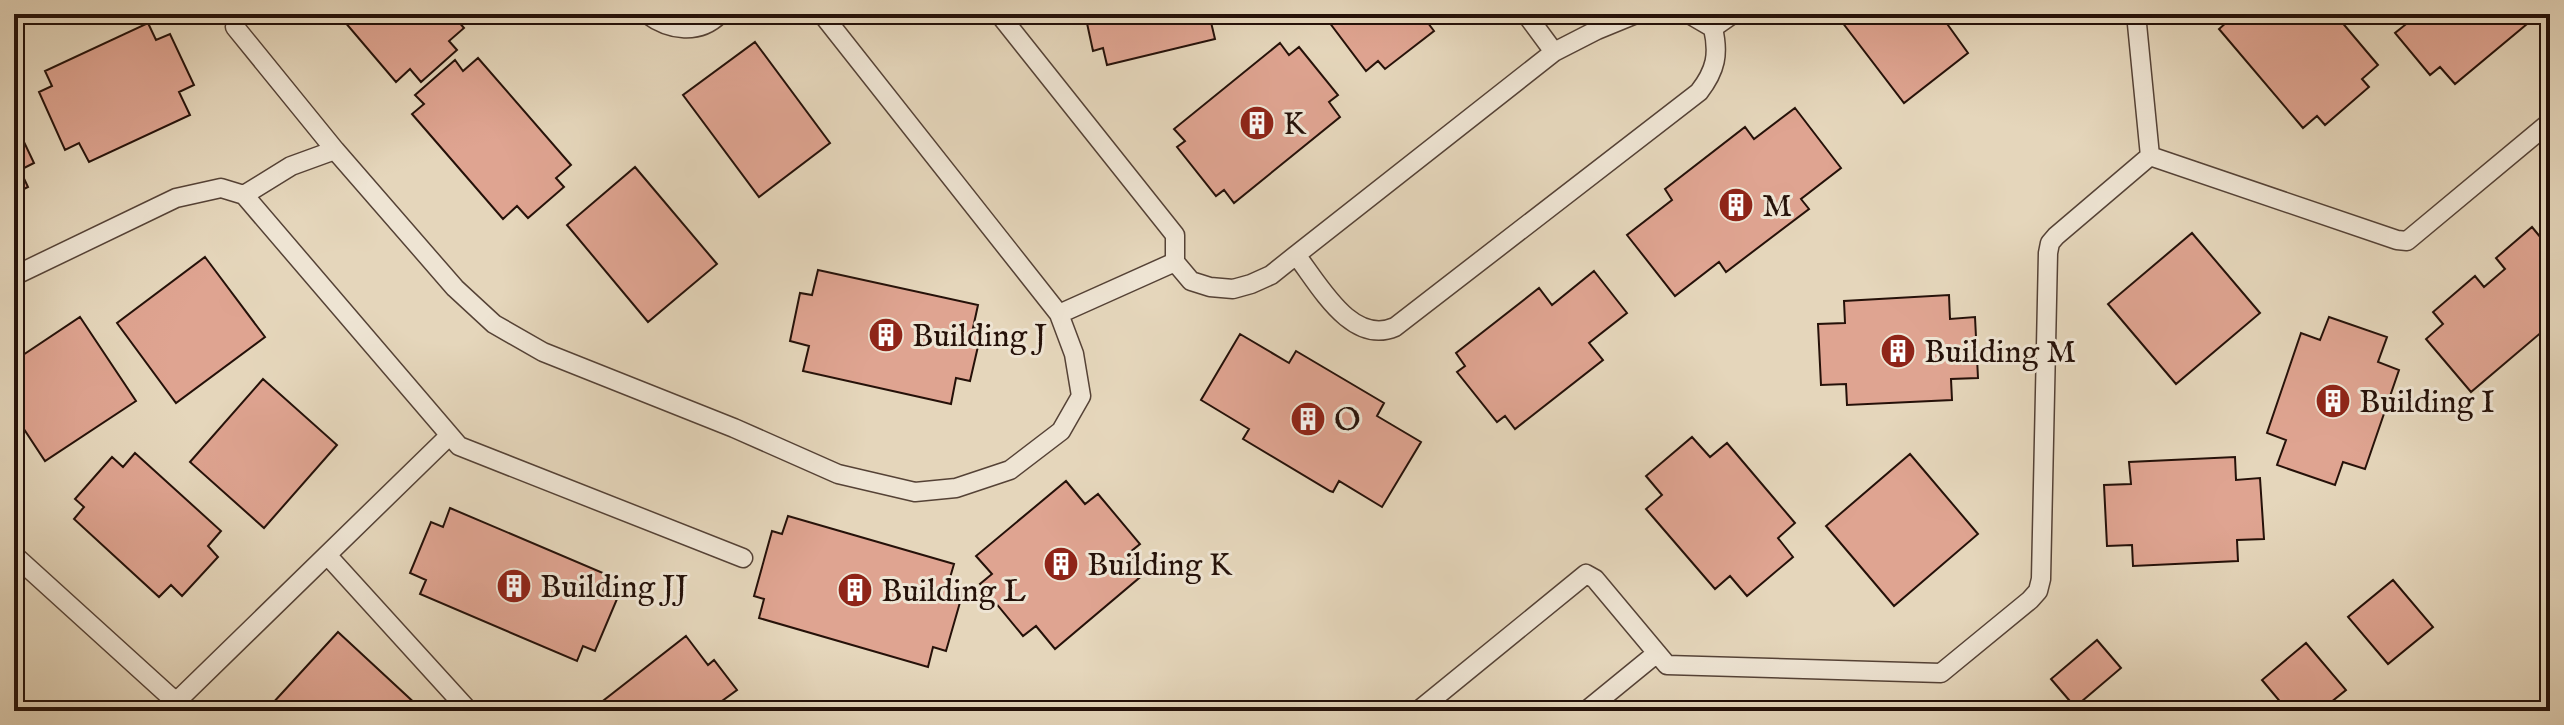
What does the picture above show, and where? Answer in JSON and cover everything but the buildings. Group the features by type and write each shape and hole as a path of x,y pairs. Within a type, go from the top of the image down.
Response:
{"lane":[{"path":"647,14 682,30 709,25 720,14"},
{"path":"235,27 335,150 455,288 494,324 543,352 734,428 838,474 915,492 956,488 1010,470 1061,431 1081,396 1074,354 1059,314 822,14"},
{"path":"999,14 1175,235 1175,262 1191,281 1233,289 1271,275 1554,52 1636,14"},
{"path":"1526,14 1554,52"},
{"path":"1689,14 1713,28"},
{"path":"1713,28 1733,14"},
{"path":"2136,14 2150,156"},
{"path":"1296,255 1345,316 1358,326 1378,332 1395,327 1699,92 1717,61 1713,28"},
{"path":"2150,156 2407,241 2550,122"},
{"path":"244,195 291,166 335,150"},
{"path":"1418,711 1586,574 1595,579 1667,665 1941,673 2038,591 2041,579 2050,243 2150,156"},
{"path":"14,276 176,198 221,188 244,195 459,446 743,558"},
{"path":"1059,314 1175,262"},
{"path":"14,555 181,706 449,436"},
{"path":"328,556 469,711"},
{"path":"1586,711 1657,653"}],"path":[{"path":"1828,14 1834,19 1841,14"}],"place":[{"name":"K","path":"1257,123"},
{"name":"M","path":"1736,205"},
{"name":"Building J","path":"886,335"},
{"name":"Building M","path":"1898,351"},
{"name":"Building I","path":"2333,401"},
{"name":"O","path":"1308,419"},
{"name":"Building K","path":"1061,564"},
{"name":"Building JJ","path":"514,586"},
{"name":"Building L","path":"855,590"}]}
